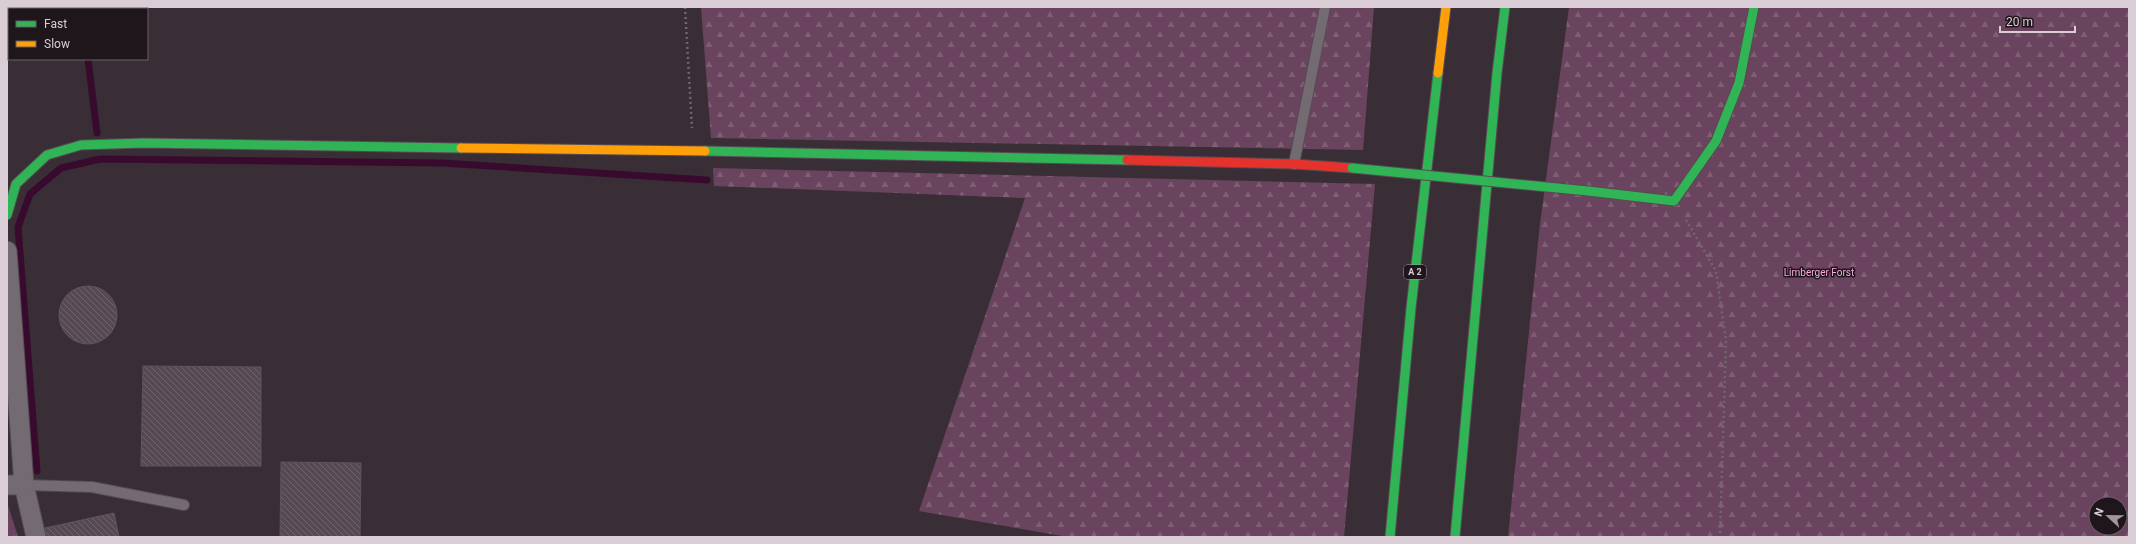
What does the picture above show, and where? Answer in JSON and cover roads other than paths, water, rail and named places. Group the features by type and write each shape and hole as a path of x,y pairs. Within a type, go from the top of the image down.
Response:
{"main road":[{"name":"A 2","path":"1390,537 1411,308 1446,7"},
{"path":"1455,537 1497,73 1505,7"},
{"path":"7,215 16,184 47,155 81,145 144,143 694,151 1294,164 1352,168 1674,201 1716,141 1740,83 1754,7"},
{"path":"1497,73 1512,29"}],"street":[{"path":"7,251 16,485 36,537"}],"lane":[{"path":"1294,164 1324,7"},
{"path":"16,485 92,488 184,505"}],"waterway":[{"path":"88,60 97,133"},
{"path":"37,471 18,227 30,194 61,168 100,159 442,163 707,180"}],"park label":[{"name":"Limberger Forst","path":"1819,272"}]}
